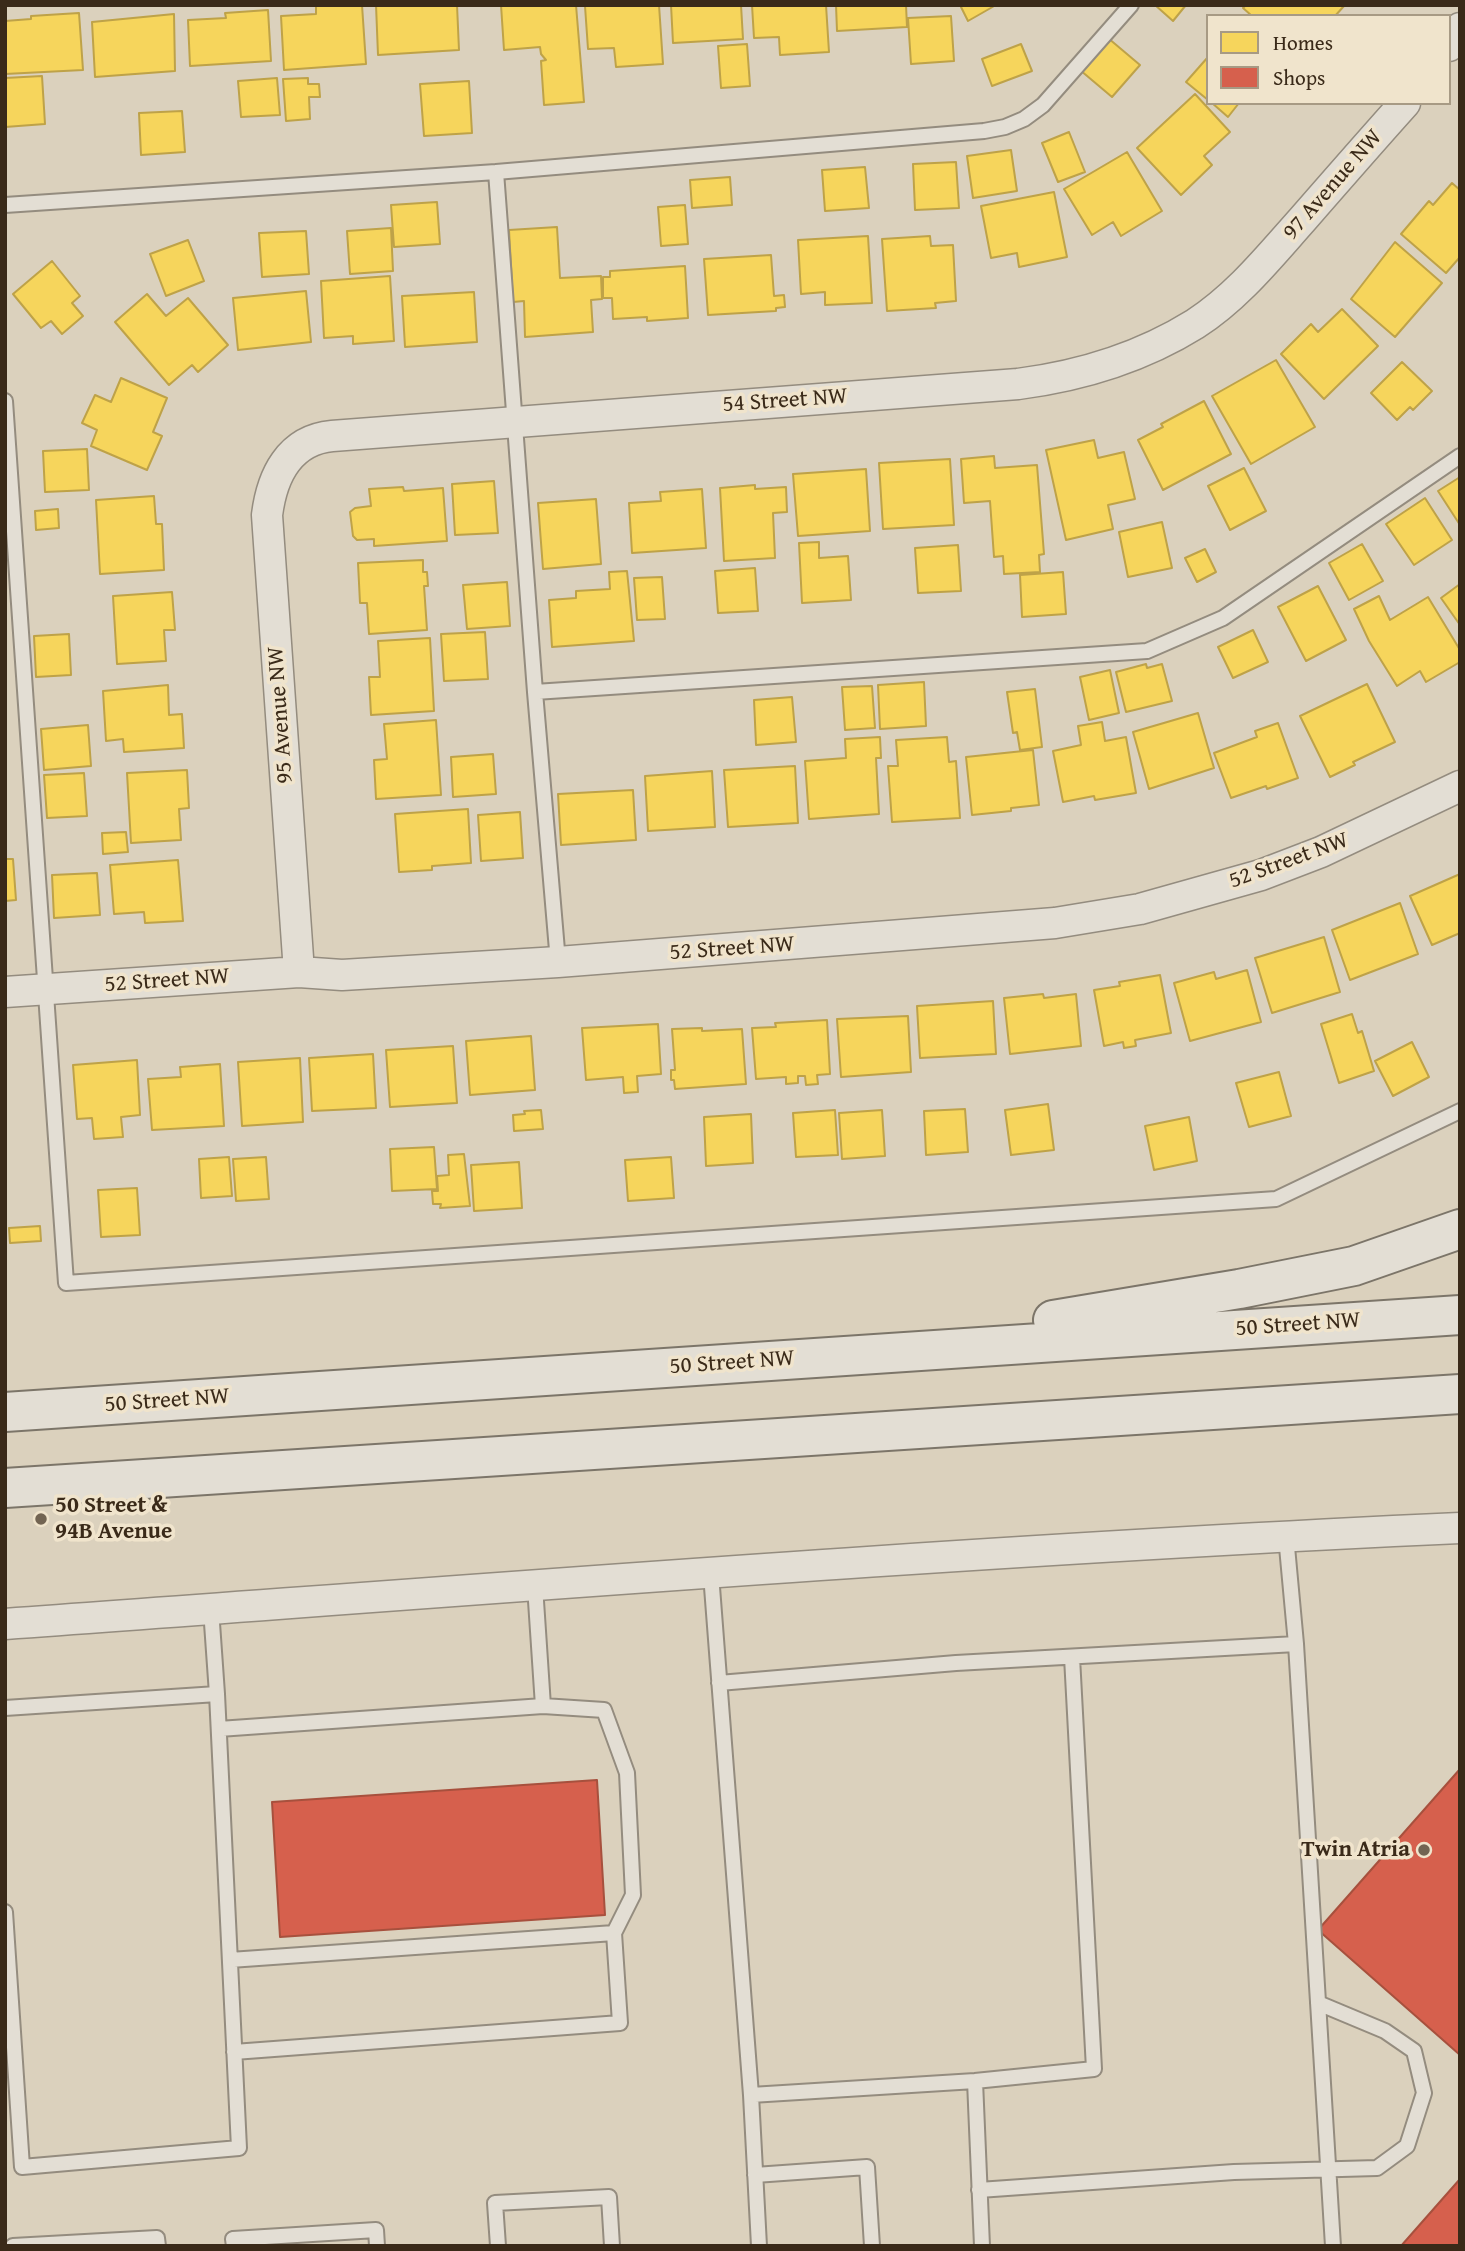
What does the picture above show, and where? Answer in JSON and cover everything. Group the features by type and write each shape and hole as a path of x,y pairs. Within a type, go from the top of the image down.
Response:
{"main road":[{"path":"836,1356 1239,1289 1354,1266 1460,1228"},
{"name":"50 Street NW","path":"12,1409 1460,1314"},
{"path":"1412,1397 1460,1384"},
{"path":"5,1488 1460,1394"}],"street":[{"name":"97 Avenue NW","path":"1262,266 1403,105"},
{"name":"54 Street NW","path":"285,462 301,446 318,438 1059,379 1150,347 1195,324 1232,295 1262,266"},
{"name":"95 Avenue NW","path":"285,462 270,493 267,515 299,972"},
{"name":"52 Street NW","path":"5,992 299,972 342,975 558,962 1017,928 1140,909 1261,875 1321,852 1449,792"},
{"path":"5,1624 1286,1536 1460,1528"}],"lane":[{"path":"5,205 496,172 984,131 1005,127 1024,119 1043,105 1131,5"},
{"path":"496,172 534,692 558,962"},
{"path":"5,401 66,1283 1276,1199 1460,1111"},
{"path":"534,692 1147,651 1223,618 1460,456"},
{"path":"1286,1536 1296,1644 1333,2246"},
{"path":"711,1574 751,2095 759,2246"},
{"path":"535,1586 543,1706"},
{"path":"5,1912 10,2026 22,2167 239,2148 211,1609"},
{"path":"719,1683 956,1663 1296,1644"},
{"path":"751,2095 975,2081 1094,2069 1072,1657"},
{"path":"5,1708 217,1694"},
{"path":"219,1729 543,1706 604,1710 627,1773 633,1895 614,1933 620,2023 234,2052"},
{"path":"230,1960 614,1933"},
{"path":"979,2190 1234,2172 1377,2168 1407,2146 1424,2093 1414,2051 1385,2031 1318,2003"},
{"path":"975,2081 982,2246"},
{"path":"755,2175 867,2167 872,2246"},
{"path":"498,2246 495,2203 610,2197 612,2246"},
{"path":"234,2246 233,2238 376,2230 377,2246"},
{"path":"13,2246 157,2238 158,2246"}],"building: Homes":[{"path":"362,5 366,64 284,70 281,16 316,14 316,6"},
{"path":"376,5 457,5 459,50 378,55"},
{"path":"501,5 576,5 584,102 544,105 541,61 546,60 540,47 504,50"},
{"path":"659,5 663,64 616,67 614,48 588,49 585,6"},
{"path":"671,5 741,5 743,39 673,43"},
{"path":"752,5 826,5 829,52 780,55 779,37 754,38"},
{"path":"836,5 906,5 907,27 837,31"},
{"path":"960,5 996,5 968,21"},
{"path":"1155,5 1186,5 1173,21"},
{"path":"1246,5 1344,5 1337,14 1250,14 1243,8"},
{"path":"268,10 271,61 190,66 188,20 226,18 225,13"},
{"path":"79,13 83,70 5,74 5,21 31,19 31,16"},
{"path":"174,14 175,71 95,77 92,22"},
{"path":"951,16 954,61 911,64 908,18"},
{"path":"1108,38 1140,65 1112,97 1080,70"},
{"path":"747,44 750,86 721,88 718,46"},
{"path":"1021,44 1032,71 992,86 982,59"},
{"path":"1206,59 1206,98 1186,82"},
{"path":"42,76 45,124 5,127 5,78"},
{"path":"277,78 280,115 241,117 238,81"},
{"path":"308,78 308,84 319,84 320,97 309,97 310,119 286,121 283,79"},
{"path":"469,81 472,133 424,136 420,84"},
{"path":"1195,94 1230,132 1204,156 1212,165 1181,195 1137,148"},
{"path":"1214,105 1237,105 1228,117"},
{"path":"182,111 185,152 141,155 139,113"},
{"path":"1069,132 1085,172 1058,182 1042,143"},
{"path":"1011,150 1017,191 973,198 967,156"},
{"path":"1127,152 1162,211 1121,236 1113,222 1092,235 1064,189"},
{"path":"956,162 959,208 915,210 913,164"},
{"path":"865,167 869,208 825,211 822,170"},
{"path":"730,177 732,205 692,208 690,180"},
{"path":"1452,183 1460,190 1460,257 1446,273 1401,234 1429,201 1433,205"},
{"path":"1054,192 1067,257 1019,267 1017,253 991,258 981,206"},
{"path":"437,202 440,244 394,247 391,205"},
{"path":"685,205 688,244 661,246 658,207"},
{"path":"557,227 560,278 601,276 602,299 591,300 593,332 525,337 524,301 513,302 509,230"},
{"path":"391,228 393,271 350,274 347,231"},
{"path":"306,231 309,274 262,277 259,233"},
{"path":"868,236 872,303 825,305 825,292 801,294 798,240"},
{"path":"930,236 931,246 953,245 956,301 935,303 936,308 887,311 882,239"},
{"path":"188,240 204,281 166,296 150,254"},
{"path":"1395,242 1442,283 1395,337 1351,299"},
{"path":"771,255 774,296 784,295 785,307 776,308 776,311 708,315 704,259"},
{"path":"52,261 80,296 72,303 83,316 62,334 51,321 41,328 13,294"},
{"path":"685,266 688,318 647,321 647,317 613,319 612,298 603,298 603,277 610,277 610,271"},
{"path":"390,276 394,341 353,344 353,336 324,338 321,281"},
{"path":"306,291 311,342 238,350 233,298"},
{"path":"474,292 477,342 405,347 402,296"},
{"path":"147,294 166,316 188,298 228,345 198,372 192,365 169,385 115,322"},
{"path":"1342,309 1378,346 1324,399 1281,354 1311,324 1318,332"},
{"path":"1276,360 1315,427 1251,464 1212,396"},
{"path":"1402,362 1432,391 1413,410 1410,407 1397,420 1371,393"},
{"path":"121,378 167,398 153,432 162,436 147,470 91,446 97,430 82,423 95,395 111,402"},
{"path":"1204,401 1231,454 1163,490 1138,440"},
{"path":"1094,440 1098,458 1124,452 1135,499 1108,505 1113,529 1066,540 1046,450"},
{"path":"87,449 89,490 45,492 43,451"},
{"path":"994,456 995,468 1037,465 1044,554 1039,555 1040,572 1004,574 1003,556 994,557 990,501 964,503 961,459"},
{"path":"950,459 954,525 883,529 879,463"},
{"path":"1244,468 1266,511 1230,530 1208,486"},
{"path":"866,469 870,531 798,536 793,474"},
{"path":"1460,477 1460,525 1438,491"},
{"path":"494,481 498,533 455,535 452,484"},
{"path":"755,485 755,489 786,487 787,512 773,513 775,558 724,561 720,488"},
{"path":"403,487 404,491 443,488 447,541 374,546 374,539 357,540 353,536 350,512 355,508 371,506 369,489"},
{"path":"702,489 706,548 632,553 629,503 661,501 660,492"},
{"path":"154,496 156,524 162,524 164,570 100,574 96,500"},
{"path":"1425,498 1452,540 1414,565 1386,524"},
{"path":"596,499 601,564 543,569 538,503"},
{"path":"58,509 59,528 36,530 35,511"},
{"path":"1162,522 1172,568 1128,577 1119,532"},
{"path":"819,542 819,558 848,556 851,600 802,603 799,543"},
{"path":"1362,544 1383,581 1349,600 1329,563"},
{"path":"958,545 961,591 918,593 915,548"},
{"path":"1205,549 1216,572 1197,582 1185,558"},
{"path":"423,560 423,572 427,572 428,586 424,586 427,630 369,634 367,603 360,603 358,563"},
{"path":"755,568 758,611 718,613 715,571"},
{"path":"627,571 634,641 552,647 549,600 576,598 576,591 610,589 609,572"},
{"path":"1063,572 1066,614 1022,617 1020,575"},
{"path":"662,577 665,619 637,620 634,578"},
{"path":"507,582 510,626 467,629 463,585"},
{"path":"1460,584 1460,625 1441,598"},
{"path":"1318,586 1346,640 1306,661 1278,607"},
{"path":"172,592 175,630 164,630 166,661 117,664 113,596"},
{"path":"1379,596 1390,620 1428,597 1460,650 1460,662 1426,682 1420,671 1397,686 1369,641 1354,609"},
{"path":"1253,630 1268,662 1233,678 1218,647"},
{"path":"485,632 488,679 444,681 441,634"},
{"path":"69,634 71,675 36,677 34,636"},
{"path":"430,638 434,711 371,715 369,677 380,677 378,641"},
{"path":"1146,664 1147,668 1162,664 1172,701 1126,712 1116,672"},
{"path":"1110,670 1119,713 1089,720 1080,677"},
{"path":"924,682 926,726 880,729 878,685"},
{"path":"1367,684 1395,742 1353,762 1355,765 1330,777 1300,716"},
{"path":"168,685 169,715 182,714 184,748 124,752 123,739 106,741 103,691"},
{"path":"872,686 875,728 845,730 842,687"},
{"path":"1035,689 1042,747 1020,750 1017,732 1013,733 1007,692"},
{"path":"792,697 796,742 756,745 754,700"},
{"path":"1198,713 1214,768 1149,789 1133,732"},
{"path":"436,720 441,795 376,799 374,760 387,759 384,724"},
{"path":"1102,722 1105,741 1126,737 1136,793 1095,800 1094,796 1063,802 1053,751 1081,745 1078,726"},
{"path":"1278,723 1298,778 1231,798 1214,753 1257,737 1255,731"},
{"path":"88,725 91,766 44,770 41,729"},
{"path":"880,737 881,758 876,758 879,814 809,819 805,761 846,758 845,739"},
{"path":"947,737 949,762 956,761 960,818 892,822 888,766 898,766 896,740"},
{"path":"1033,750 1039,805 972,815 966,757"},
{"path":"493,754 496,794 453,797 451,757"},
{"path":"795,766 798,823 728,827 724,770"},
{"path":"187,770 189,808 179,809 181,840 131,843 127,773"},
{"path":"712,771 715,827 648,831 645,776"},
{"path":"84,773 87,816 47,818 44,775"},
{"path":"633,790 636,840 561,845 558,794"},
{"path":"468,809 471,863 432,866 432,870 399,872 395,814"},
{"path":"520,812 523,858 481,861 478,815"},
{"path":"126,832 128,852 103,854 102,833"},
{"path":"5,859 13,859 16,900 5,901"},
{"path":"178,860 183,921 145,923 144,912 114,914 110,865"},
{"path":"97,873 100,915 54,918 52,875"},
{"path":"1460,874 1460,933 1432,945 1410,896"},
{"path":"1400,903 1418,954 1350,980 1332,930"},
{"path":"1324,937 1340,992 1272,1013 1255,958"},
{"path":"1247,970 1261,1022 1190,1041 1174,983 1214,972 1216,979"},
{"path":"1160,975 1171,1033 1135,1040 1136,1046 1124,1048 1123,1042 1104,1046 1094,990 1120,986 1119,982"},
{"path":"1043,994 1044,998 1076,994 1081,1046 1010,1054 1004,998"},
{"path":"993,1001 996,1054 920,1058 917,1006"},
{"path":"1352,1014 1358,1033 1362,1031 1374,1071 1339,1083 1321,1024"},
{"path":"908,1016 911,1072 841,1077 837,1019"},
{"path":"827,1020 830,1074 817,1075 818,1084 806,1085 805,1076 798,1076 798,1083 786,1084 786,1077 756,1079 752,1028 776,1027 775,1023"},
{"path":"658,1024 661,1074 637,1076 638,1092 624,1093 623,1077 586,1080 582,1028"},
{"path":"702,1028 702,1031 742,1029 746,1084 675,1089 674,1080 671,1080 671,1070 675,1070 672,1029"},
{"path":"531,1036 535,1090 470,1095 466,1041"},
{"path":"1412,1042 1429,1077 1393,1096 1375,1061"},
{"path":"453,1046 457,1103 390,1107 386,1050"},
{"path":"373,1054 376,1108 312,1111 309,1058"},
{"path":"300,1058 303,1122 242,1126 238,1062"},
{"path":"137,1060 140,1115 121,1117 123,1137 94,1139 92,1118 77,1119 73,1065"},
{"path":"220,1064 224,1126 152,1130 148,1079 181,1077 180,1067"},
{"path":"1279,1072 1291,1116 1249,1127 1236,1083"},
{"path":"1048,1104 1054,1150 1011,1155 1005,1110"},
{"path":"965,1109 968,1152 926,1155 924,1111"},
{"path":"541,1110 543,1129 514,1131 513,1115"},
{"path":"835,1110 838,1155 796,1157 793,1113"},
{"path":"882,1110 885,1156 842,1159 839,1113"},
{"path":"751,1114 753,1163 706,1166 704,1117"},
{"path":"1189,1117 1197,1161 1154,1170 1145,1126"},
{"path":"434,1147 437,1189 392,1191 390,1149"},
{"path":"464,1154 470,1206 440,1208 441,1204 433,1204 432,1191 438,1191 437,1176 449,1175 448,1155"},
{"path":"229,1157 232,1196 201,1198 199,1159"},
{"path":"266,1157 269,1199 236,1201 233,1159"},
{"path":"671,1157 674,1198 628,1201 625,1160"},
{"path":"519,1162 522,1208 474,1211 471,1165"},
{"path":"137,1188 140,1235 101,1237 98,1190"},
{"path":"40,1226 41,1241 10,1243 9,1228"}],"building: Shops":[{"name":"Twin Atria","path":"1460,1769 1460,2055 1318,1930"},
{"path":"597,1780 605,1915 280,1937 272,1802"},
{"path":"1460,2179 1460,2246 1401,2246"}],"place":[{"name":"50 Street & 94B Avenue","path":"41,1519"},
{"name":"Twin Atria","path":"1424,1850"}]}
